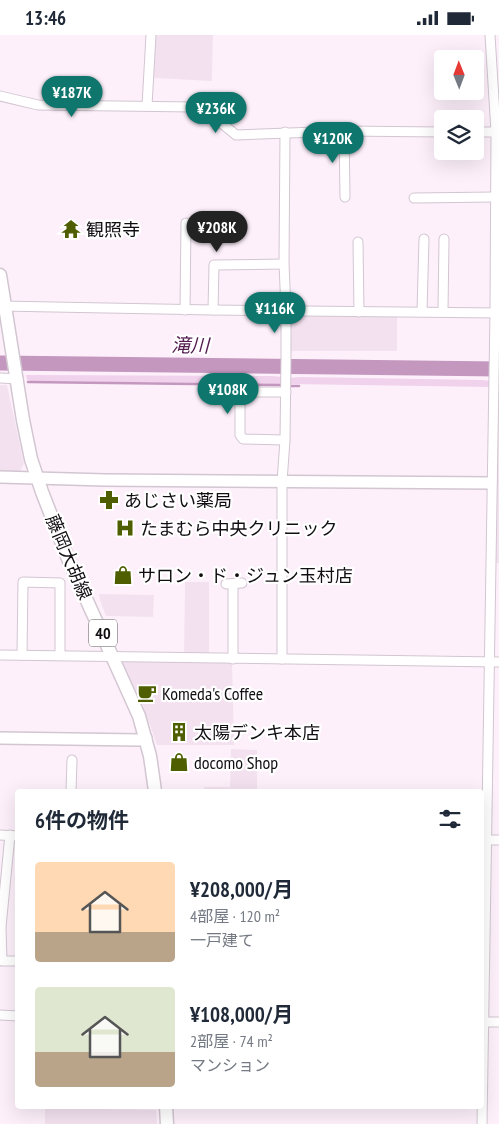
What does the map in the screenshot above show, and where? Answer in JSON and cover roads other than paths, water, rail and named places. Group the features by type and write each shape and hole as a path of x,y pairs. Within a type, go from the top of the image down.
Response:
{"main road":[{"name":"40","path":"0,275 3,307 17,376"},
{"name":"藤岡大胡線","path":"17,376 26,436 38,478 69,561 135,704 153,768 155,789"},
{"path":"166,1109 166,1124"}],"street":[{"path":"147,106 151,35"},
{"path":"490,35 497,133 495,197 497,313 494,359 492,483 495,569 494,662 484,840 499,840"},
{"path":"0,96 38,105 194,107 212,114 236,135 344,131 434,132"},
{"path":"344,131 345,197"},
{"path":"282,659 282,482 286,392 284,264 285,132"},
{"path":"484,132 497,133"},
{"path":"414,198 495,197"},
{"path":"185,310 186,223"},
{"path":"422,311 424,239"},
{"path":"444,239 444,311"},
{"path":"358,241 358,311"},
{"path":"213,310 214,265 284,264"},
{"path":"3,307 497,313"},
{"path":"0,378 17,376"},
{"path":"285,440 241,439 240,393 244,391 286,392"},
{"path":"0,477 282,482 492,483"},
{"path":"22,655 23,582 60,583 60,655"},
{"path":"233,659 234,583"},
{"path":"0,655 494,662"},
{"path":"0,739 139,740 146,738"},
{"path":"71,789 72,760"},
{"path":"0,835 14,835 1,927 2,961 15,961"},
{"path":"0,1015 15,1016"},
{"path":"484,1022 499,1022"},
{"path":"482,1109 482,1124"}],"waterway":[{"name":"滝川","path":"0,363 499,369"},
{"path":"28,382 281,385"},
{"path":"289,386 299,386"}],"place":[{"name":"観照寺","path":"71,229"},
{"name":"あじさい薬局","path":"109,500"},
{"name":"たまむら中央クリニック","path":"125,528"},
{"name":"サロン・ド・ジュン玉村店","path":"123,575"},
{"name":"Komeda's Coffee","path":"147,693"},
{"name":"太陽デンキ本店","path":"179,732"},
{"name":"docomo Shop","path":"179,762"}]}
